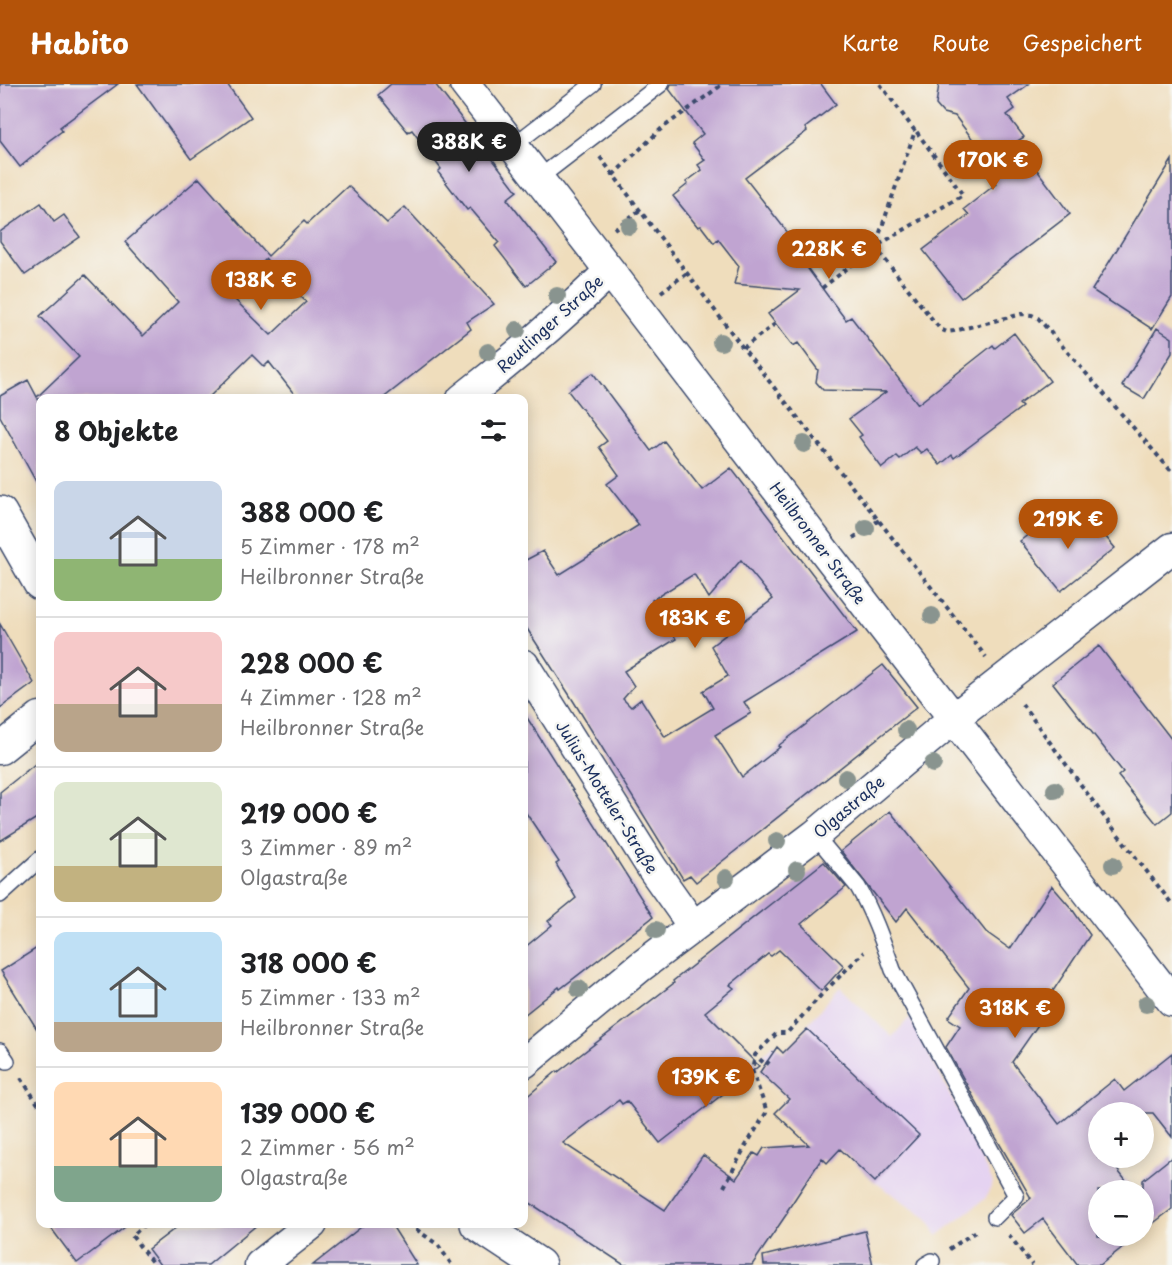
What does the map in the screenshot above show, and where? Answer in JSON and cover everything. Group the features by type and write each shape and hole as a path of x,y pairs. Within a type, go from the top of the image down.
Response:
{"street":[{"name":"Heilbronner Straße","path":"465,84 1172,1001"},
{"name":"Reutlinger Straße","path":"468,394 520,353 610,271"},
{"path":"0,513 36,575"},
{"name":"Olgastraße","path":"528,1060 640,967 815,835 954,718 1172,548"},
{"name":"Julius-Motteler-Straße","path":"528,671 652,868 693,926"},
{"path":"0,749 36,720"},
{"path":"260,1265 307,1228"},
{"path":"482,1228 518,1260"}],"lane":[{"path":"514,146 594,84"},
{"path":"539,178 661,84"},
{"path":"815,835 858,887 882,940 892,970 1016,1196 995,1217"},
{"path":"0,895 36,863"}],"path":[{"path":"613,175 661,129 723,84"},
{"path":"822,288 875,247 963,195 880,84"},
{"path":"875,247 915,131"},
{"path":"588,141 744,348 1004,679 1103,815 1172,904"},
{"path":"875,247 940,329 947,332 954,331 1022,314 1038,318 1172,471"},
{"path":"744,348 775,324"},
{"path":"845,544 879,520"},
{"path":"724,1187 766,1113 752,1070 755,1055 777,1033 787,1033 823,993 866,951 882,940"},
{"path":"755,1055 766,1065 769,1061"},
{"path":"3,1056 17,1072 36,1101"},
{"path":"141,1228 132,1236 154,1265"},
{"path":"415,1228 438,1245 452,1265"}],"shaded area":[{"path":"840,987 892,1037 910,1017 993,1183 985,1199 937,1236 927,1218 875,1182 840,1149 827,1163 775,1114 788,1098 763,1075 773,1065 763,1055 774,1043 784,1053 807,1030 806,1026"}],"building":[{"path":"0,84 118,84 60,127 62,131 20,167 0,141"},
{"path":"137,84 227,84 251,117 191,159"},
{"path":"391,84 435,84 517,191 507,199 556,262 526,286 495,246 499,242 470,208 467,210 438,172 441,169 412,130 408,132 378,95"},
{"path":"671,84 821,84 836,104 805,128 807,131 745,178 813,265 808,269 846,320 851,317 918,404 993,345 995,348 1014,333 1050,381 1019,404 1022,407 954,458 952,455 940,465 927,449 921,453 915,447 900,459 897,456 882,468 859,437 862,435 849,419 886,392 823,390 816,382 818,370 798,343 793,346 768,314 800,290 734,284 739,266 718,239 714,243 673,196 702,170 698,165 705,160 692,143 703,134 669,89"},
{"path":"939,84 1029,84 1008,99 1015,109 1007,115 1024,137 1016,142 1070,214 961,298 923,250 969,215 964,209 996,184 982,167 990,162 955,116 943,113 936,105"},
{"path":"1172,160 1172,297 1152,329 1092,290"},
{"path":"199,178 268,256 304,221 307,224 348,186 387,223 405,207 494,304 467,322 471,329 388,394 294,394 269,362 264,367 252,355 212,394 40,394 79,357 40,316 85,275 143,336 178,302 125,242","holes":["266,259 306,302 271,335 230,295"]},
{"path":"41,203 54,222 64,215 80,237 25,275 0,241 0,232"},
{"path":"1157,328 1172,338 1172,353 1144,399 1122,386"},
{"path":"593,373 651,451 664,441 702,490 731,468 857,632 744,702 751,713 715,735 742,777 780,747 778,746 883,665 917,707 696,882 690,875 683,879 528,630 528,559 543,551 559,575 639,525 607,484 619,475 599,447 607,441 568,391","holes":["741,560 773,599 711,646 728,676 703,691 713,708 665,737 641,699 631,707 623,699 634,686 624,671 676,639 652,600 694,574 709,598"]},
{"path":"28,380 36,395 36,482 0,416 0,396"},
{"path":"1086,513 1115,548 1061,591 1020,541 1044,522 1057,536"},
{"path":"0,624 34,683 0,708"},
{"path":"1099,646 1172,740 1172,812 1157,824 1118,776 1123,772 1053,683"},
{"path":"528,719 653,917 528,1012 528,945 552,925 548,921 576,898 556,864 559,862 528,816"},
{"path":"36,763 36,818 0,841 0,792"},
{"path":"890,811 986,932 1010,949 1052,886 1072,909 1090,935 1035,1018 1040,1022 1012,1062 1059,1124 1115,1079 1124,1091 1172,1053 1172,1137 1154,1114 1154,1102 1088,1102 1088,1168 1116,1168 1125,1180 1088,1180 1088,1246 1124,1246 1100,1265 1078,1265 1043,1219 1025,1233 1011,1215 1031,1198 946,1047 960,1026 948,1018 969,988 907,908 896,922 841,851"},
{"path":"824,862 846,887 801,924 844,966 821,991 779,950 771,956 768,954 730,985 734,988 705,1012 759,1066 660,1143 627,1101 622,1104 619,1100 563,1143 665,1210 703,1155 736,1179 754,1153 759,1156 764,1148 809,1145 775,1113 789,1099 760,1072 777,1047 783,1053 807,1029 919,1135 875,1182 840,1149 827,1163 822,1158 752,1265 624,1265 528,1202 528,1096 674,983 673,981"},
{"path":"36,949 36,1028 1,971"},
{"path":"1172,1157 1172,1209 1154,1223 1154,1180 1143,1180"},
{"path":"51,1228 124,1228 77,1263"},
{"path":"176,1228 253,1228 208,1265 160,1265 148,1249"},
{"path":"360,1228 394,1228 417,1265 313,1265"},
{"path":"865,1231 873,1265 764,1265 763,1256"}]}
